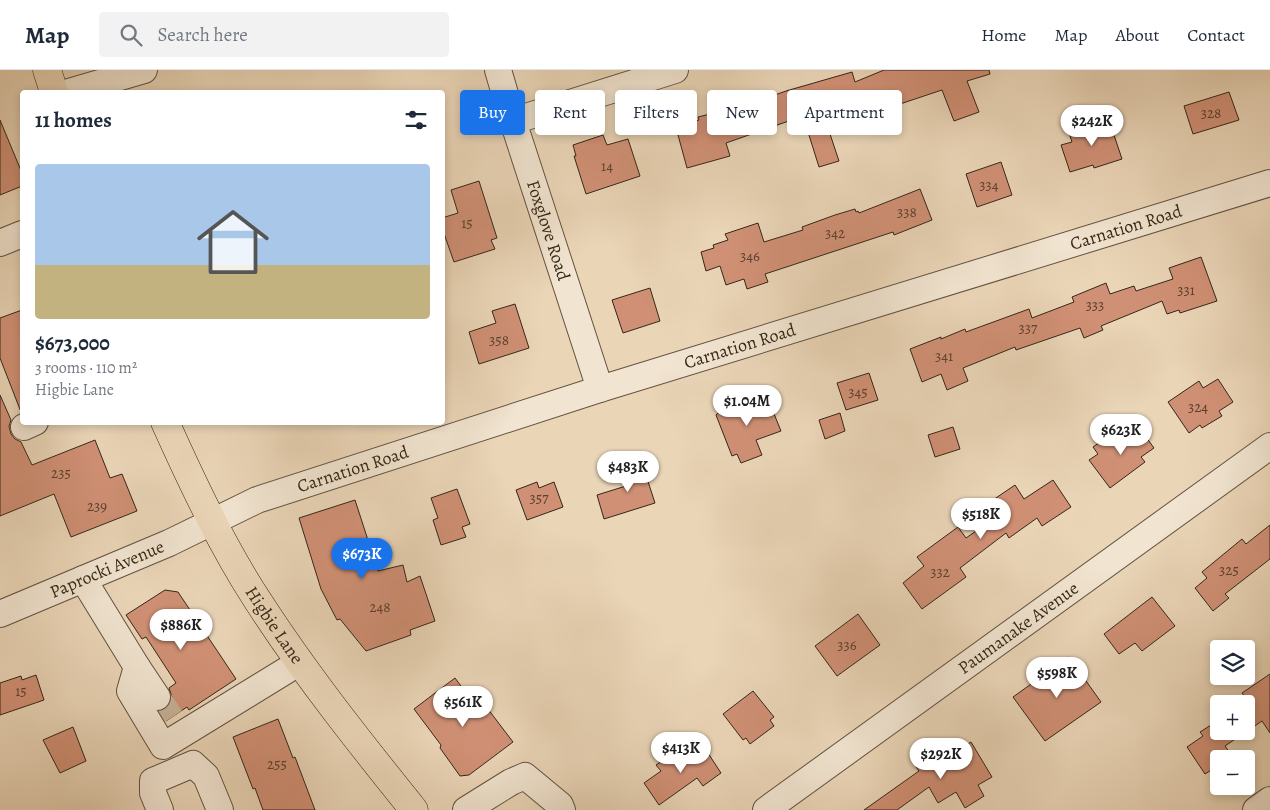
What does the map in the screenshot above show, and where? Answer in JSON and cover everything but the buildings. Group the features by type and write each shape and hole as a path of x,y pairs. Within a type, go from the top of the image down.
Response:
{"main road":[{"path":"47,70 53,90"},
{"name":"Higbie Lane","path":"166,425 193,483 235,563 257,600 300,662 414,810"}],"street":[{"name":"Foxglove Road","path":"498,70 504,90"},
{"path":"525,117 675,70"},
{"path":"75,90 133,72"},
{"name":"Foxglove Road","path":"518,135 600,389"},
{"name":"Carnation Road","path":"214,521 257,500 600,389 1270,183"},
{"path":"0,243 20,235"},
{"name":"Paumanake Avenue","path":"766,810 1270,446"},
{"name":"Paprocki Avenue","path":"0,614 169,543 214,521"},
{"path":"83,579 157,697"},
{"path":"137,667 130,691 163,746 176,726 300,662"},
{"path":"160,810 153,793 153,781 193,764 206,776 220,810"},
{"path":"474,808 511,782 525,776 560,806 562,810"},
{"path":"1256,810 1270,800"}],"tunnel":[{"path":"157,697 171,718"}]}
